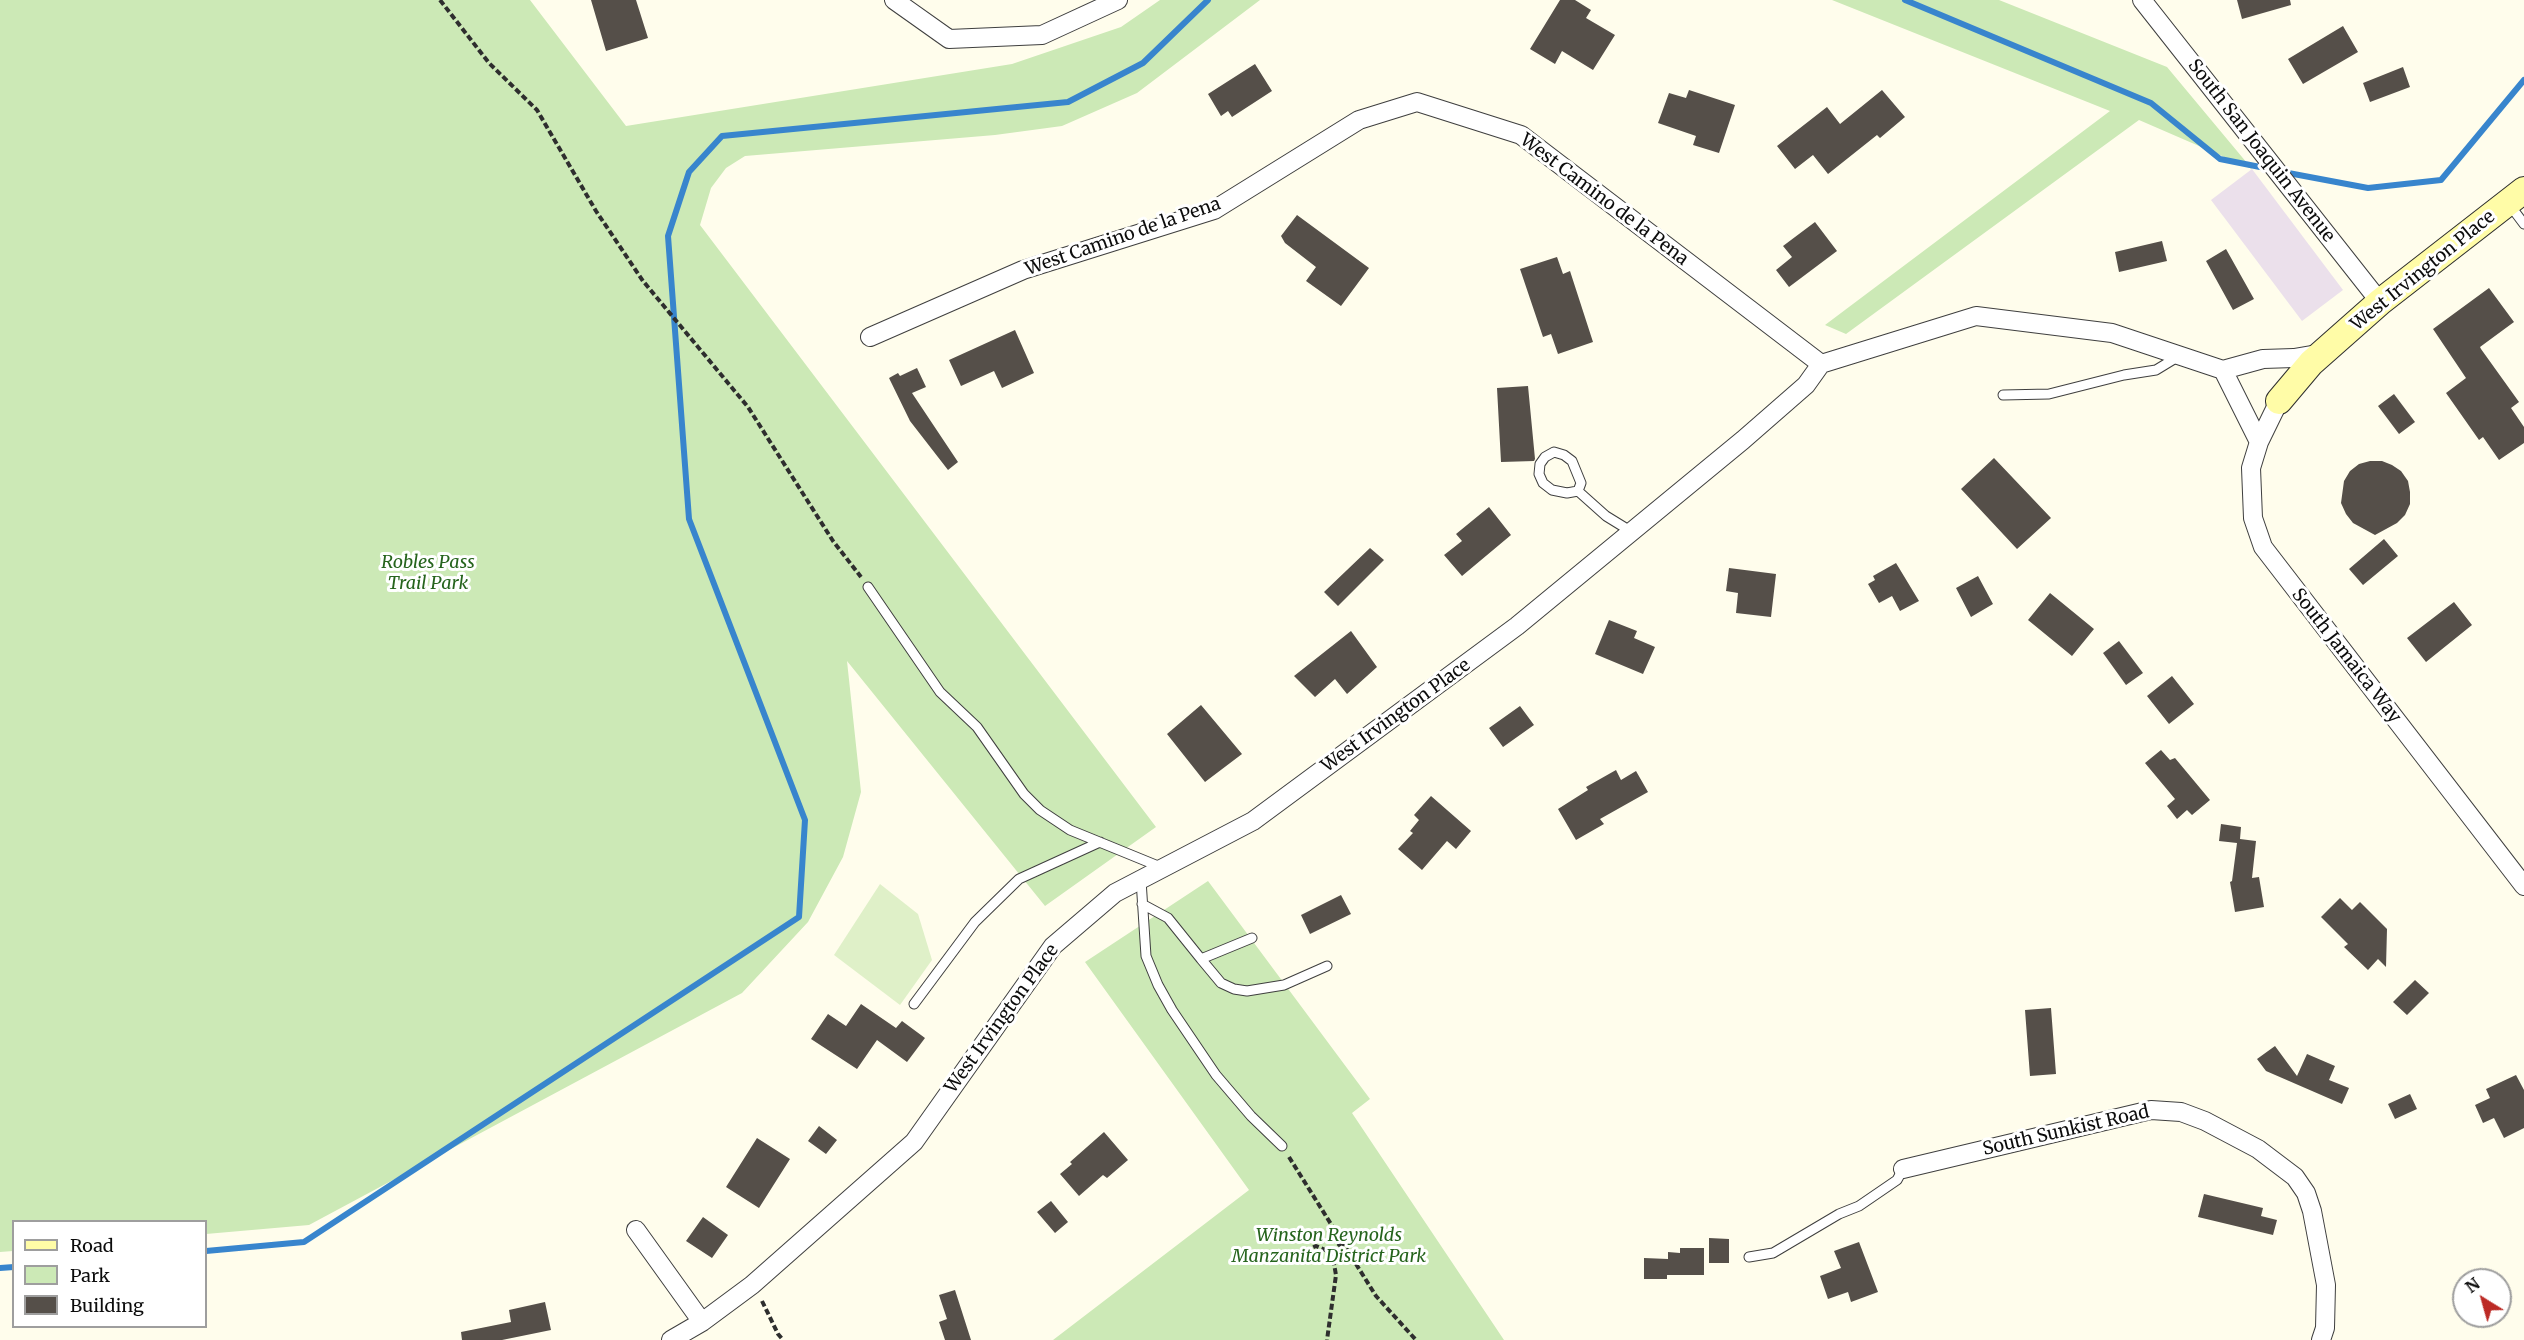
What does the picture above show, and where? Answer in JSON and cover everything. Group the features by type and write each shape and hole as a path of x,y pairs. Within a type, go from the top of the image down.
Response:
{"street":[{"path":"894,0 949,39 1042,35 1118,0"},
{"name":"South San Joaquin Avenue","path":"2142,0 2380,302"},
{"name":"West Camino de la Pena","path":"870,338 1023,270 1214,210 1359,120 1417,102 1521,135 1821,364"},
{"name":"West Irvington Place","path":"2280,401 2311,363 2380,302 2516,196"},
{"path":"1821,364 1976,316 2112,333 2223,369 2263,359 2294,358 2323,353"},
{"name":"West Irvington Place","path":"671,1340 702,1322 752,1284 914,1142 1053,946 1115,893 1253,821 1517,626 1806,385 1821,364"},
{"path":"2223,369 2259,442"},
{"name":"South Jamaica Way","path":"2280,401 2259,442 2251,468 2253,518 2263,547 2524,886"},
{"name":"South Sunkist Road","path":"1903,1169 2151,1110 2181,1112 2205,1121 2258,1149 2295,1177 2307,1193 2326,1286 2325,1328 2321,1340"},
{"path":"636,1230 702,1322"}],"lane":[{"path":"2516,196 2524,224"},
{"path":"2003,395 2049,394 2114,377 2156,370 2181,354"},
{"path":"1554,452 1572,461 1581,483 1578,490 1567,493 1552,490 1543,483 1539,474 1540,464 1545,457 1554,452"},
{"path":"1578,490 1606,516 1632,532"},
{"path":"868,586 940,692 977,727 1024,794 1040,810 1070,830 1163,868"},
{"path":"914,1004 975,922 1019,879 1100,842"},
{"path":"1141,880 1146,956 1172,1010 1216,1075 1251,1116 1282,1146"},
{"path":"1142,904 1167,918 1221,982 1234,989 1247,991 1284,985 1327,966"},
{"path":"1201,960 1251,939"},
{"path":"1749,1257 1773,1253 1839,1214 1859,1206 1897,1180 1903,1169"}],"path":[{"path":"440,0 489,63 537,110 596,211 643,281 748,407 833,541 868,586"},
{"path":"1282,1146 1376,1296 1416,1340"},
{"path":"1332,1253 1342,1242"},
{"path":"1305,1251 1317,1246 1332,1253"},
{"path":"1327,1340 1336,1275 1332,1253"},
{"path":"752,1284 777,1334 783,1340"}],"shaded area":[{"path":"2252,169 2343,290 2302,321 2211,200"}],"green space":[{"name":"Robles Pass Trail Park","path":"0,0 530,0 626,126 1012,64 1121,27 1160,0 1260,0 1137,93 1062,126 995,135 745,156 726,168 711,188 700,225 1156,827 1045,906 847,661 861,792 843,857 808,922 742,993 309,1225 207,1234 207,1220 12,1220 12,1251 0,1252"},
{"path":"1832,0 1999,0 2167,67 2252,169 2139,120 1846,334 1825,325 2110,111"},
{"name":"Winston Reynolds Manzanita District Park","path":"1208,881 1370,1099 1352,1113 1504,1340 1053,1340 1249,1190 1085,962"},
{"path":"880,884 918,914 932,960 900,1005 834,955"}],"building":[{"path":"591,0 636,0 648,38 606,51"},
{"path":"1560,0 1575,0 1591,10 1586,18 1615,35 1593,70 1562,51 1555,64 1530,49"},
{"path":"2237,0 2290,0 2291,5 2242,19"},
{"path":"2343,26 2358,52 2303,84 2288,59"},
{"path":"1255,64 1272,91 1232,117 1228,111 1221,116 1208,94"},
{"path":"2403,67 2410,87 2370,102 2363,83"},
{"path":"1689,90 1735,105 1719,153 1693,145 1696,136 1658,123 1669,93 1686,98"},
{"path":"1882,90 1905,117 1880,138 1877,135 1828,174 1813,155 1795,169 1777,146 1827,107 1840,124"},
{"path":"1297,215 1369,268 1341,306 1306,281 1316,267 1285,243 1281,236"},
{"path":"1815,222 1837,251 1789,287 1776,270 1792,257 1783,246"},
{"path":"2162,241 2167,261 2119,272 2115,252"},
{"path":"2226,249 2254,299 2233,310 2206,261"},
{"path":"1557,257 1563,274 1570,271 1593,342 1558,354 1551,334 1543,337 1520,269"},
{"path":"2489,288 2514,322 2480,347 2519,402 2511,408 2524,427 2524,443 2499,460 2483,437 2479,440 2446,393 2466,378 2433,329"},
{"path":"1015,330 1034,373 1002,388 994,371 961,386 949,360"},
{"path":"917,368 926,387 912,393 958,462 948,470 910,421 889,378 898,373 900,376"},
{"path":"1528,386 1535,459 1534,461 1501,462 1497,388"},
{"path":"2394,394 2415,422 2399,434 2378,406"},
{"path":"1994,458 2051,518 2017,549 1961,489"},
{"path":"2382,461 2401,471 2408,481 2410,492 2410,504 2405,515 2397,523 2375,535 2353,523 2341,503 2344,481 2350,471 2359,464"},
{"path":"1489,507 1511,535 1462,576 1444,555 1462,541 1456,534"},
{"path":"2384,539 2398,556 2363,585 2349,569"},
{"path":"1370,548 1384,560 1338,606 1324,592"},
{"path":"1896,563 1919,601 1900,611 1892,596 1879,603 1868,584 1875,580 1873,576"},
{"path":"1729,568 1776,574 1771,617 1736,613 1738,593 1726,591"},
{"path":"1978,576 1993,604 1971,617 1956,588"},
{"path":"2050,593 2094,629 2072,656 2028,620"},
{"path":"2454,602 2472,625 2426,662 2407,638"},
{"path":"1609,620 1637,631 1634,638 1655,647 1643,674 1595,654"},
{"path":"1351,631 1377,667 1347,694 1335,679 1315,697 1294,676"},
{"path":"2119,641 2143,673 2126,685 2103,653"},
{"path":"2172,676 2194,704 2169,724 2147,696"},
{"path":"1201,705 1242,754 1205,782 1167,734"},
{"path":"1520,706 1534,725 1503,747 1489,728"},
{"path":"2161,750 2170,760 2175,758 2210,800 2192,815 2187,810 2177,819 2167,806 2175,799 2145,763"},
{"path":"1616,770 1621,780 1636,771 1648,792 1600,819 1604,824 1576,840 1558,809 1588,790 1586,787"},
{"path":"1431,796 1471,831 1456,849 1447,841 1422,870 1398,849 1413,833 1410,831 1419,820 1414,815"},
{"path":"2221,824 2241,827 2240,839 2256,841 2252,878 2259,877 2264,907 2235,912 2230,882 2237,843 2219,841"},
{"path":"1341,895 1351,914 1310,934 1301,915"},
{"path":"2340,898 2352,910 2360,902 2387,929 2386,967 2378,959 2368,970 2344,947 2348,944 2321,917"},
{"path":"2415,980 2429,993 2407,1015 2393,1002"},
{"path":"861,1004 896,1028 902,1021 925,1038 907,1062 877,1040 857,1069 811,1039 828,1014 846,1026"},
{"path":"2051,1008 2056,1074 2030,1076 2025,1010"},
{"path":"2275,1046 2297,1076 2307,1054 2335,1066 2329,1080 2349,1088 2342,1104 2266,1071 2257,1059"},
{"path":"2516,1075 2524,1090 2524,1128 2504,1138 2494,1118 2483,1123 2475,1105 2490,1098 2486,1089"},
{"path":"2410,1094 2417,1109 2395,1119 2388,1104"},
{"path":"819,1126 837,1140 826,1154 808,1141"},
{"path":"1104,1132 1128,1160 1107,1178 1103,1175 1079,1196 1060,1174"},
{"path":"757,1138 790,1159 759,1208 726,1187"},
{"path":"2204,1194 2263,1208 2261,1216 2277,1220 2273,1235 2198,1217"},
{"path":"1051,1201 1068,1222 1055,1233 1037,1212"},
{"path":"703,1217 728,1235 712,1258 686,1241"},
{"path":"1709,1238 1729,1239 1729,1263 1709,1263"},
{"path":"1859,1242 1878,1292 1851,1302 1848,1292 1828,1299 1820,1276 1841,1268 1834,1251"},
{"path":"1680,1248 1704,1248 1704,1275 1667,1275 1667,1279 1644,1279 1644,1258 1668,1259 1668,1252 1680,1253"},
{"path":"955,1290 971,1340 945,1340 939,1322 947,1319 939,1295"},
{"path":"545,1302 551,1330 502,1340 462,1340 461,1332 511,1322 509,1310"}],"waterway":[{"path":"207,1251 304,1242 799,917 805,820 689,519 668,236 689,172 722,136 1068,102 1143,63 1208,0"},
{"path":"1905,0 2151,103 2220,159 2270,169"},
{"path":"2283,172 2368,188 2441,180 2524,80"},
{"path":"0,1268 12,1267"}]}
